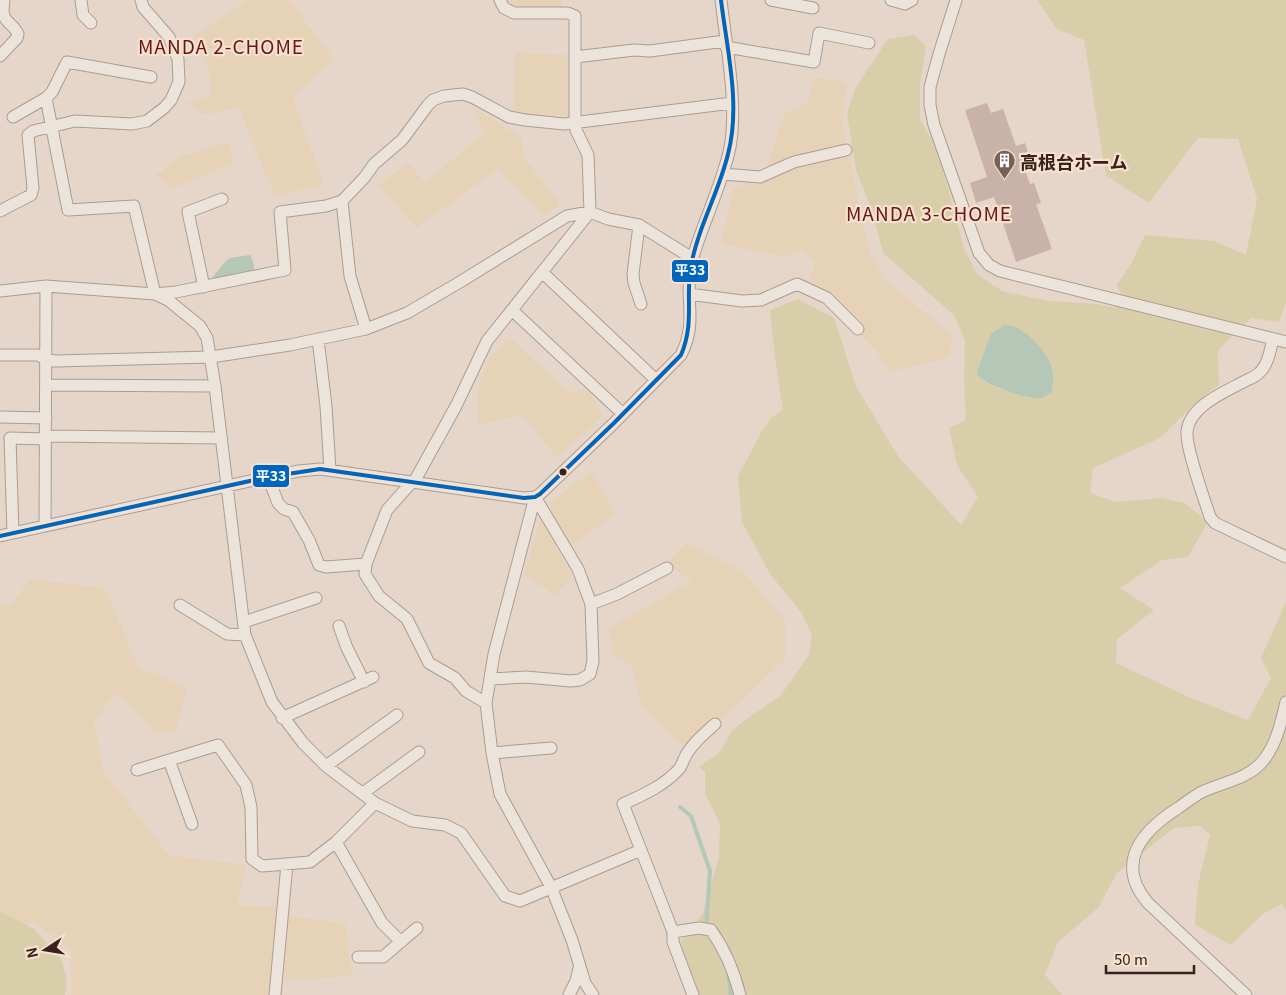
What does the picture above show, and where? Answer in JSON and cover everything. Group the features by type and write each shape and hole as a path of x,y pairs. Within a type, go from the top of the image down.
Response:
{"street":[{"path":"0,56 18,34 16,29 8,25 4,19 1,10 4,0"},
{"path":"81,0 83,15 91,23"},
{"path":"0,211 31,195 28,135 33,131 75,121 132,124 147,120 164,108 171,100 179,82 178,59 169,37 143,7 141,0"},
{"path":"486,703 466,691 455,678 429,663 407,619 380,596 368,582 365,574 366,564 387,510 413,482 456,406 488,341 590,212 588,155 575,124 575,16 568,14 514,13 504,8 500,0"},
{"path":"0,536 268,477 320,469 524,498 535,497 548,487 623,414 681,355 688,342 690,326 690,273 693,256 729,151 732,103 721,0"},
{"path":"771,0 813,8"},
{"path":"891,0 905,4 912,0"},
{"path":"956,0 930,87 930,105 934,125 965,218 978,253 989,265 1000,271 1286,342"},
{"path":"575,57 634,50 650,51 726,44 814,62 819,33 869,43"},
{"path":"13,117 46,98 52,92 67,62 151,77"},
{"path":"0,291 46,286 155,294 204,287 285,270 280,212 326,206 342,201 364,178 374,164 402,140 428,105 444,96 463,94 509,116 525,120 575,124 732,103"},
{"path":"46,98 68,210 134,206 155,294"},
{"path":"722,174 760,176 794,162 846,150"},
{"path":"204,287 188,212 222,199"},
{"path":"342,201 350,276 366,329"},
{"path":"0,355 38,355 47,360 211,357 366,329 406,313 567,216 590,212 608,219 639,225 687,255 693,256"},
{"path":"639,225 633,274 641,304"},
{"path":"543,273 656,380"},
{"path":"689,294 742,301 761,300 797,284 827,298 858,329"},
{"path":"45,526 46,286"},
{"path":"155,294 168,300 200,326 207,338 215,386 245,635 272,702 282,718 303,743 326,766 375,803 412,821 445,826 461,833 505,896 520,902 551,887 641,850"},
{"path":"512,311 623,414"},
{"path":"318,339 326,406 330,470"},
{"path":"1272,339 1267,362 1258,374 1216,397 1199,409 1190,421 1187,433 1190,451 1210,517 1215,523 1286,557"},
{"path":"46,385 215,386"},
{"path":"0,417 46,418"},
{"path":"13,533 10,438 221,438"},
{"path":"268,477 278,503 284,509 293,512 309,540 319,565 326,567 366,564"},
{"path":"490,679 526,677 571,681 580,680 590,674 593,661 591,604 578,569 535,497"},
{"path":"535,497 494,654 486,703 492,753 500,794 551,887 572,940 579,968 585,983 593,995"},
{"path":"591,604 617,594 667,568"},
{"path":"244,622 316,598"},
{"path":"180,605 227,634 245,635"},
{"path":"282,718 369,680 347,648 339,626"},
{"path":"1246,995 1148,903 1140,894 1134,881 1132,868 1135,849 1144,836 1165,816 1204,791 1249,773 1261,763 1272,748 1286,702"},
{"path":"326,766 397,715"},
{"path":"693,995 673,942 672,932 623,804 645,794 667,780 680,768 687,752 715,724"},
{"path":"137,770 218,745 246,785 251,807 252,859 262,866 310,862 336,842 375,803"},
{"path":"492,753 551,748"},
{"path":"363,793 420,752"},
{"path":"170,760 192,824"},
{"path":"336,842 382,923 401,942"},
{"path":"275,995 287,864"},
{"path":"358,957 383,957 417,928"},
{"path":"672,932 699,928 711,930 723,947 735,975 740,995"},
{"path":"569,995 576,981 579,968"}],"shaded area":[{"path":"248,0 289,0 334,59 293,98 324,185 275,197 239,108 203,115 186,103 211,95 209,71 194,36"},
{"path":"510,0 561,0 562,12 512,8"},
{"path":"1037,0 1286,0 1286,302 1279,322 1251,318 1218,350 1219,385 1193,405 1160,438 1093,468 1090,493 1116,502 1160,498 1185,503 1208,522 1188,557 1162,560 1120,588 1154,610 1117,639 1116,663 1189,697 1248,720 1271,678 1261,658 1286,602 1286,911 1282,904 1263,914 1231,945 1195,925 1198,884 1210,835 1200,826 1174,828 1117,873 1098,908 1058,942 1045,975 1062,995 699,995 685,961 681,940 686,937 703,913 719,857 720,824 705,793 705,772 699,767 719,753 733,729 781,695 809,655 812,635 801,612 770,574 742,522 738,476 762,431 772,417 783,410 770,310 798,299 834,318 856,386 898,456 961,525 978,497 957,465 949,428 966,420 964,382 965,340 954,315 883,253 871,208 856,170 847,113 856,87 888,39 914,35 926,46 920,85 920,120 937,148 964,248 977,274 1002,291 1049,301 1097,304 1115,308 1122,296 1117,285 1131,264 1145,235 1214,241 1246,255 1257,199 1238,139 1198,138 1149,203 1106,176 1084,40 1057,29","holes":["1022,331 1045,353 1053,372 1029,398 990,385 979,377"]},
{"path":"515,53 568,55 567,116 513,113"},
{"path":"814,77 847,82 842,123 869,250 884,279 953,335 948,358 889,372 875,350 842,314 809,284 815,261 801,250 787,257 721,244 734,188 763,181 784,114 806,104"},
{"path":"472,107 521,137 523,156 560,204 544,217 498,169 416,228 379,185 408,163 425,182 485,133"},
{"path":"229,142 234,163 173,188 156,175 181,156"},
{"path":"250,255 254,267 251,273 211,279 230,258"},
{"path":"1004,325 1020,329 1028,334 1047,356 1053,372 1052,392 1042,398 1019,395 979,377 977,371 991,334"},
{"path":"509,337 568,392 589,388 602,417 557,458 522,415 478,425 478,386 488,361"},
{"path":"592,471 615,514 569,547 548,504"},
{"path":"541,518 571,575 556,596 524,574"},
{"path":"686,543 743,571 785,620 785,659 691,749 685,747 643,708 631,665 613,655 609,628 692,581 666,564"},
{"path":"30,579 105,588 138,667 188,688 175,731 153,733 141,714 114,693 94,722 104,773 169,855 246,865 237,905 277,907 269,995 71,995 71,948 34,923 0,926 0,605 11,605"},
{"path":"0,911 34,929 62,960 67,982 65,995 0,995"},
{"path":"289,916 346,924 352,976 285,981"}],"building":[{"name":"高根台ホーム","path":"987,103 991,113 1003,109 1016,146 1025,143 1031,162 1023,165 1030,184 1034,183 1041,203 1036,204 1052,249 1016,262 994,197 976,203 970,183 987,177 965,110"}],"waterway":[{"path":"680,807 691,816 710,871 706,927"},
{"path":"728,972 731,995"}],"transit line":[{"name":"平33","path":"0,536 268,477 320,469 524,498 535,497 540,494 681,355 688,332 689,278 694,252 724,168 732,135 732,77 721,0"}],"place":[{"name":"高根台ホーム","path":"1004,180"}],"district":[{"name":"MANDA 2-CHOME","path":"221,45"},
{"name":"MANDA 3-CHOME","path":"929,212"}]}
